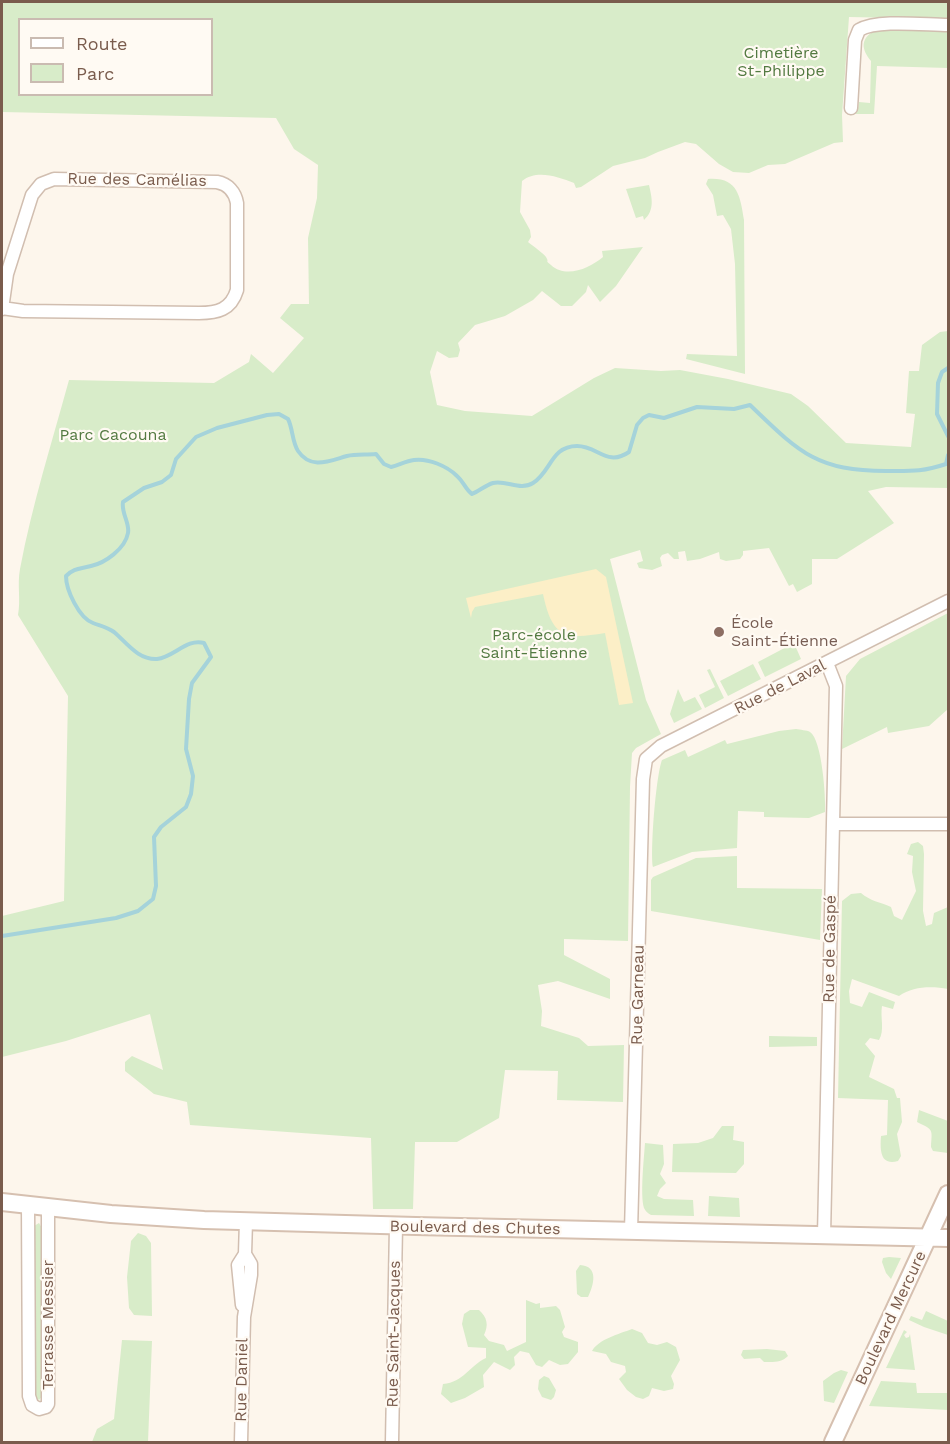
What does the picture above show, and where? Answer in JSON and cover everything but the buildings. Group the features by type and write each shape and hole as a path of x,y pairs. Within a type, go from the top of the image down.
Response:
{"street":[{"path":"851,108 855,40 859,30 872,24 948,25"},
{"name":"Rue des Camélias","path":"54,179 217,182 226,185 234,193 237,203 237,290 233,300 220,311 187,313 2,308 7,274 28,204 34,190 46,181 54,179"},
{"name":"Rue de Laval","path":"646,759 661,746 948,602"},
{"name":"Rue de Gaspé","path":"824,1235 836,686 827,663"},
{"name":"Rue Garneau","path":"631,1231 643,779 646,759"},
{"path":"833,824 948,825"},
{"name":"Boulevard Mercure","path":"833,1443 948,1194"},
{"name":"Boulevard des Chutes","path":"2,1202 162,1218 396,1226 948,1238"},
{"name":"Terrasse Messier","path":"28,1205 29,1396 32,1405 39,1409 48,1404 48,1207"},
{"name":"Rue Daniel","path":"241,1443 244,1317 238,1265 245,1254 246,1221"},
{"name":"Rue Saint-Jacques","path":"392,1443 396,1226"}],"green space":[{"path":"2,2 948,2 948,19 849,17 842,115 843,142 834,143 785,164 768,165 749,173 733,172 719,164 696,144 685,142 645,158 613,166 581,187 576,188 574,183 548,175 534,175 522,181 520,212 530,230 531,237 528,242 557,269 571,272 592,265 603,257 602,251 643,247 616,286 600,302 588,285 586,292 572,306 561,306 542,291 533,300 505,316 475,325 458,343 460,350 458,357 449,358 437,351 430,372 437,405 465,411 532,416 594,378 615,368 680,370 791,394 808,406 846,443 911,447 915,414 906,413 909,371 919,371 922,345 940,332 948,331 948,488 886,487 868,491 894,523 837,559 812,559 812,584 797,592 793,584 789,586 769,548 743,551 740,559 726,561 720,559 719,552 687,561 685,551 678,552 679,559 674,559 668,553 660,558 662,566 652,570 639,568 637,563 643,561 640,550 610,559 646,700 661,734 636,748 632,753 628,941 564,939 564,955 610,979 610,999 558,981 538,985 542,1011 541,1026 579,1038 588,1046 624,1045 623,1102 557,1100 558,1071 505,1070 499,1118 457,1142 415,1142 413,1209 373,1209 371,1138 190,1125 187,1102 154,1094 125,1071 125,1062 132,1056 163,1070 150,1014 66,1041 2,1057 2,916 64,901 68,696 18,615 19,575 30,521 69,380 214,383 249,362 251,354 273,373 304,338 280,318 291,304 309,304 308,238 317,198 318,165 294,149 276,118 2,112"},
{"path":"876,30 948,31 948,68 877,66 874,114 855,114 859,102 870,103 871,61 865,52 864,44 867,37"},
{"path":"708,179 726,181 732,185 739,196 743,211 745,374 686,359 687,354 737,356 735,264 731,229 723,215 717,216 713,195 706,184"},
{"path":"649,185 652,199 650,212 644,220 643,216 636,218 626,189"},
{"path":"948,613 948,709 929,726 888,733 887,727 842,749 846,676 860,659"},
{"path":"794,643 801,659 765,677 758,662"},
{"path":"753,664 761,679 728,696 720,681"},
{"path":"710,669 724,698 705,708 699,695 715,687 707,670"},
{"path":"678,689 684,702 695,697 702,709 674,723 670,714"},
{"path":"796,729 810,732 818,746 824,782 825,812 809,818 764,817 764,812 738,811 737,848 692,852 653,867 654,814 662,760 685,750 688,757 725,740 727,744"},
{"path":"918,842 923,846 924,854 923,911 926,926 932,924 934,913 948,907 948,989 923,988 910,990 899,996 852,979 849,991 850,1003 862,1007 869,992 895,1002 893,1009 882,1006 882,1032 879,1040 870,1038 865,1044 875,1056 869,1077 894,1089 897,1098 900,1098 902,1122 897,1134 901,1156 898,1161 892,1162 884,1159 881,1147 881,1136 887,1135 888,1100 838,1098 842,901 851,894 861,893 891,907 894,916 902,920 916,891 912,872 913,856 907,854 911,844"},
{"path":"737,856 737,888 822,889 820,940 651,911 651,880 653,877 696,858"},
{"path":"769,1036 817,1037 817,1046 769,1047"},
{"path":"919,1110 948,1121 948,1153 933,1151 931,1131 917,1122"},
{"path":"722,1126 734,1126 733,1140 744,1142 744,1164 736,1173 672,1172 673,1144 698,1143 713,1138"},
{"path":"645,1143 663,1145 664,1164 660,1174 666,1183 657,1196 664,1199 693,1200 694,1216 651,1215 647,1212 643,1202 642,1186"},
{"path":"709,1196 739,1198 740,1217 708,1216"},
{"path":"39,1223 42,1228 43,1395 39,1400 35,1398 33,1233 34,1226"},
{"path":"138,1233 146,1236 151,1243 152,1316 134,1315 129,1308 127,1277 131,1241"},
{"path":"883,1258 901,1258 891,1279 882,1262"},
{"path":"580,1265 586,1266 592,1272 593,1282 588,1297 581,1297 577,1294 576,1271"},
{"path":"526,1300 536,1304 540,1303 540,1308 556,1306 560,1310 565,1327 562,1332 564,1337 578,1342 578,1352 568,1364 560,1365 549,1360 542,1367 536,1365 529,1353 520,1351 514,1357 515,1365 510,1370 494,1362 483,1375 484,1387 451,1403 441,1394 443,1384 461,1377 486,1358 486,1348 468,1347 462,1324 464,1314 470,1310 479,1310 486,1321 484,1335 489,1341 504,1345 507,1351 526,1342"},
{"path":"926,1311 948,1321 948,1335 909,1320 911,1316 922,1320"},
{"path":"632,1329 642,1333 648,1343 657,1345 667,1342 676,1347 680,1360 671,1376 673,1389 664,1391 652,1388 649,1396 643,1399 636,1397 619,1379 626,1372 625,1366 611,1362 606,1354 592,1351 604,1340"},
{"path":"904,1330 907,1332 904,1335 906,1338 910,1334 915,1370 886,1368"},
{"path":"122,1340 152,1341 148,1442 92,1442 97,1429 114,1419"},
{"path":"743,1350 785,1351 788,1356 780,1361 764,1362 760,1358 744,1359 741,1355"},
{"path":"841,1370 848,1372 834,1403 824,1401 823,1381"},
{"path":"544,1376 549,1378 556,1390 551,1400 542,1397 538,1389 539,1380"},
{"path":"881,1381 916,1383 917,1393 948,1393 948,1410 869,1406"}],"sand":[{"path":"596,569 606,577 633,703 619,705 605,633 579,636 562,632 551,619 543,594 475,607 471,618 466,598"}],"waterway":[{"path":"948,368 942,372 938,383 937,414 948,436"},
{"path":"2,936 116,918 138,911 153,899 156,886 154,837 161,827 186,807 191,794 193,776 186,749 189,699 192,683 211,657 204,643 198,642 186,645 163,658 150,659 138,654 114,632 83,616 71,596 66,576 75,570 102,562 119,550 128,533 123,502 144,488 162,482 171,475 176,459 196,437 217,428 279,414 288,419 298,451 309,460 321,463 350,455 376,454 384,464 391,467 411,461 425,460 453,472 472,494 498,482 518,486 533,483 544,473 556,455 568,447 584,447 608,457 621,456 629,452 637,425 643,418 649,415 664,418 697,407 734,409 750,405 796,447 825,463 842,467 886,471 923,470 946,464 948,455"}],"place":[{"name":"École Saint-Étienne","path":"719,632"}],"park label":[{"name":"Cimetière St-Philippe","path":"781,62"},
{"name":"Parc Cacouna","path":"113,435"},
{"name":"Parc-école Saint-Étienne","path":"534,644"}]}
